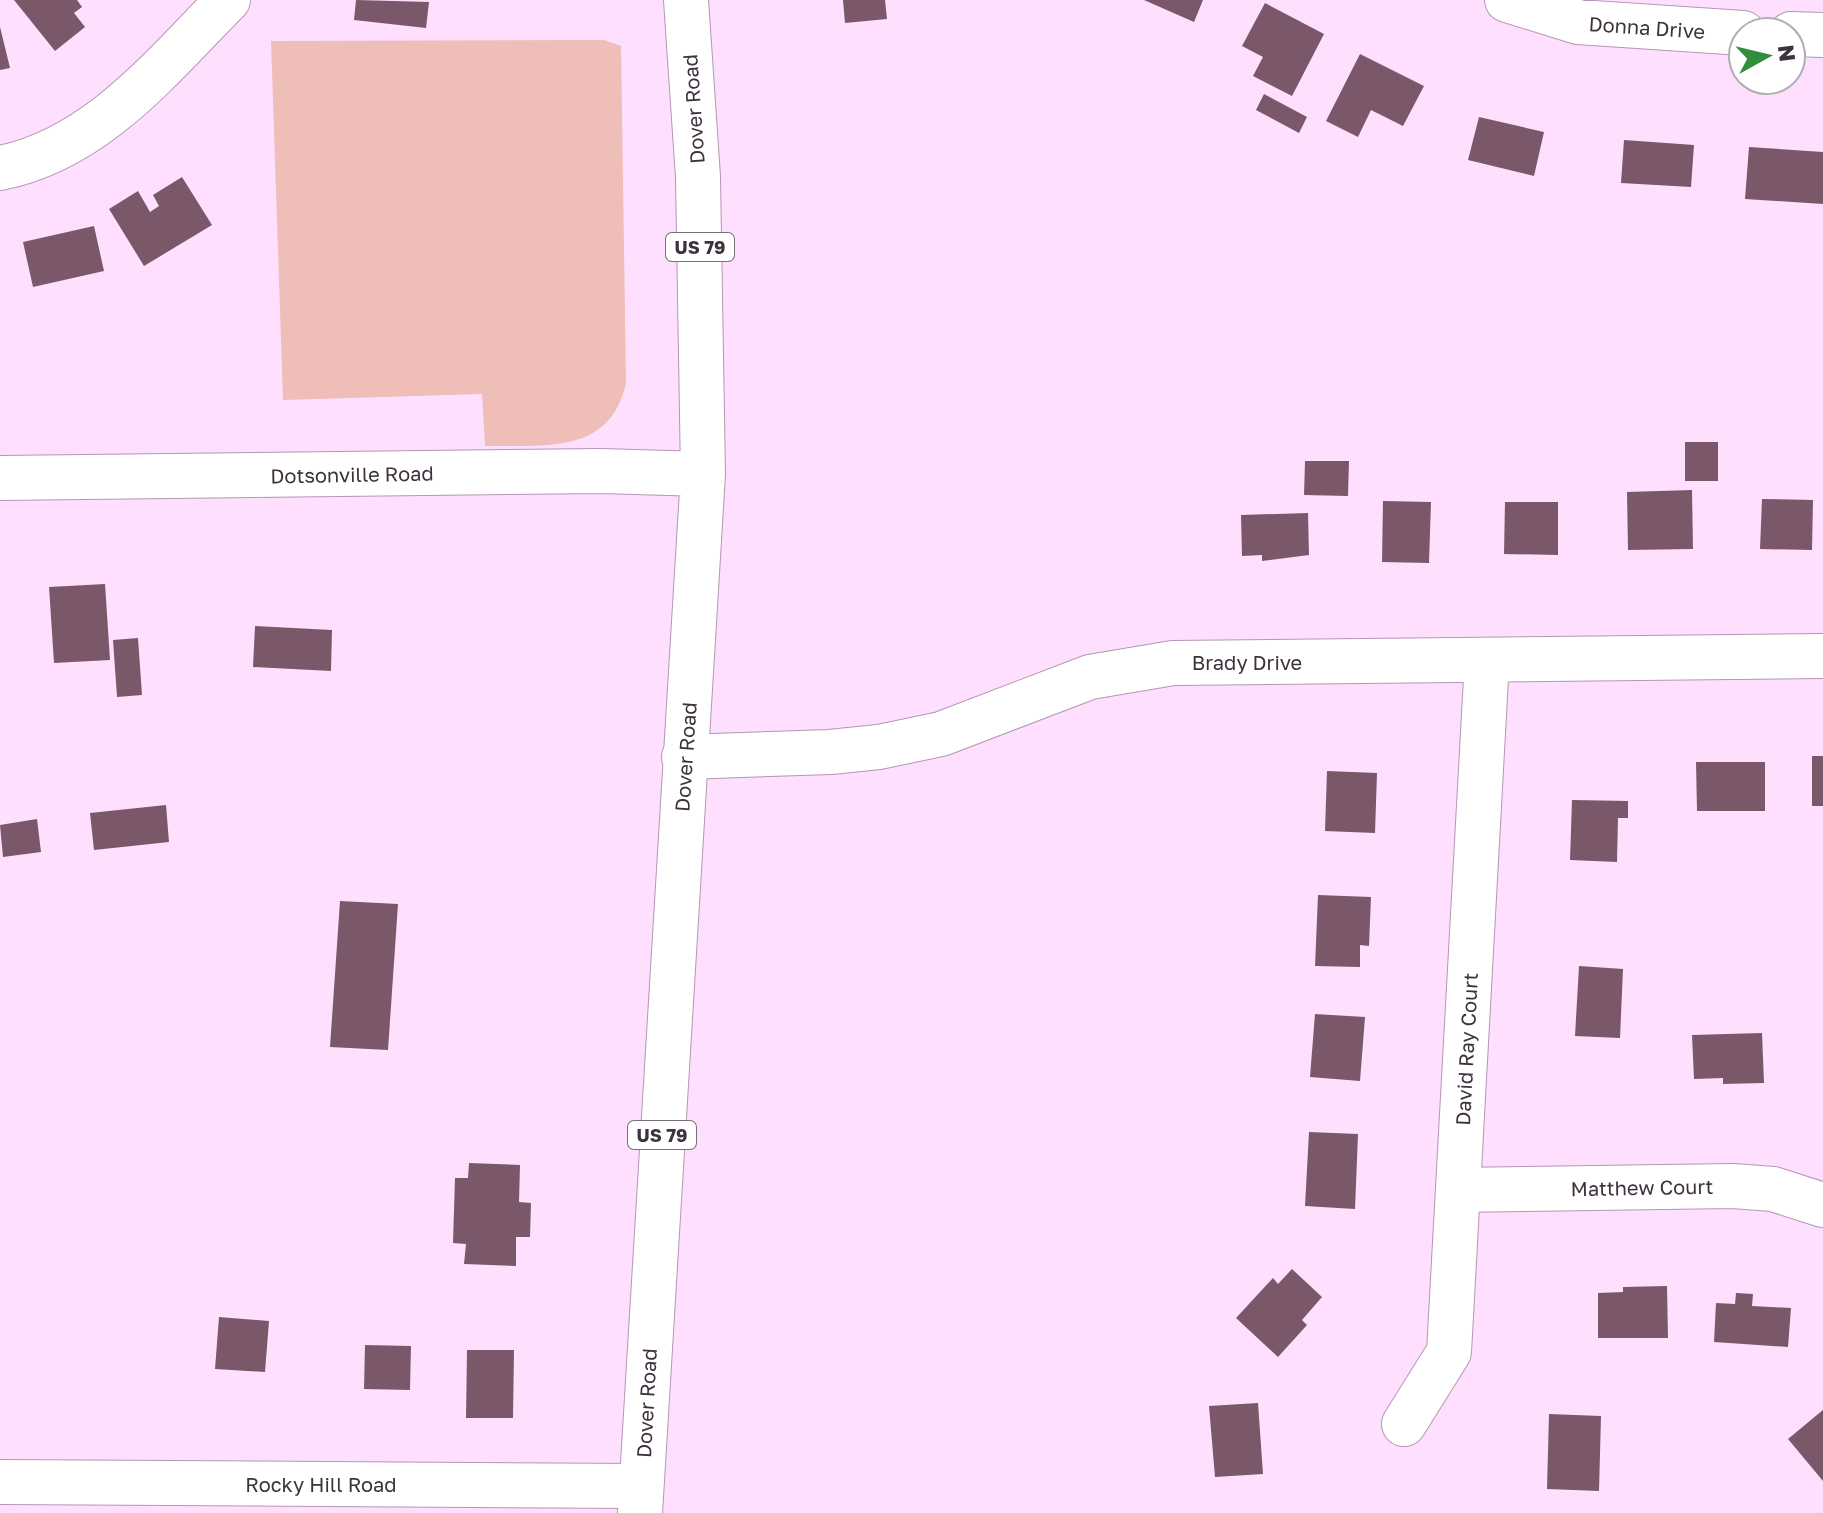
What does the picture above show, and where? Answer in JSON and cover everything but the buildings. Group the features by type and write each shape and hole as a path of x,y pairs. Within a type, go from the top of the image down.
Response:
{"street":[{"path":"0,168 55,150 99,123 128,101 228,0"},
{"name":"Dover Road","path":"640,1500 703,474 698,177 686,0"},
{"name":"Donna Drive","path":"1507,0 1578,22 1727,32"},
{"name":"Dotsonville Road","path":"0,478 601,471 703,474"},
{"name":"Brady Drive","path":"684,757 816,753 879,747 941,734 1090,677 1128,668 1173,663 1823,656"},
{"name":"David Ray Court","path":"1404,1424 1449,1352 1487,660"},
{"name":"Matthew Court","path":"1458,1190 1733,1186 1773,1189 1823,1205"},
{"name":"Rocky Hill Road","path":"0,1482 640,1500"}],"shaded area":[{"path":"604,40 621,46 626,383 618,406 606,423 590,434 552,445 485,446 482,394 283,400 271,41"}]}
